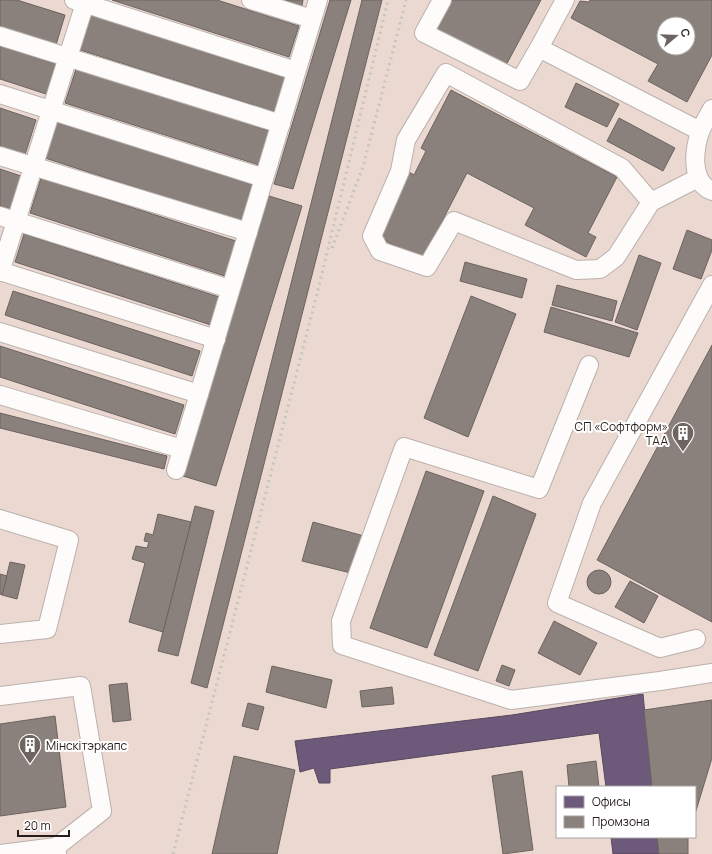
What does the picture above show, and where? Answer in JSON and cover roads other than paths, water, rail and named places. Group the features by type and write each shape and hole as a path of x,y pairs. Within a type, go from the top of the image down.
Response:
{"lane":[{"path":"176,470 318,0"},
{"path":"442,0 424,33 520,81 565,0"},
{"path":"216,339 0,271 8,219 33,166 68,57 81,1 296,71"},
{"path":"256,1 312,19"},
{"path":"0,36 280,124"},
{"path":"539,48 700,132"},
{"path":"651,202 622,168 446,73 406,140 400,171 372,236 380,251 427,267 454,221 576,270 600,269 616,257 651,202 698,178"},
{"path":"0,94 264,178"},
{"path":"712,109 700,132 695,155 698,178 709,190 712,191"},
{"path":"0,156 248,232"},
{"path":"8,219 230,289"},
{"path":"696,639 660,648 557,603 592,503 712,286"},
{"path":"0,332 199,394"},
{"path":"589,365 539,489 404,447 341,622 342,645 511,700 712,673"},
{"path":"0,395 182,449"},
{"path":"0,519 69,540 47,629 0,634"},
{"path":"0,696 81,686 102,811 56,850 0,854"}],"railway":[{"path":"173,854 319,286 388,0"},
{"path":"332,248 363,167 406,0"}],"place":[{"name":"СП «Софтформ» ТАА","path":"683,452"},
{"name":"Мінскітэркапс","path":"30,764"}]}
